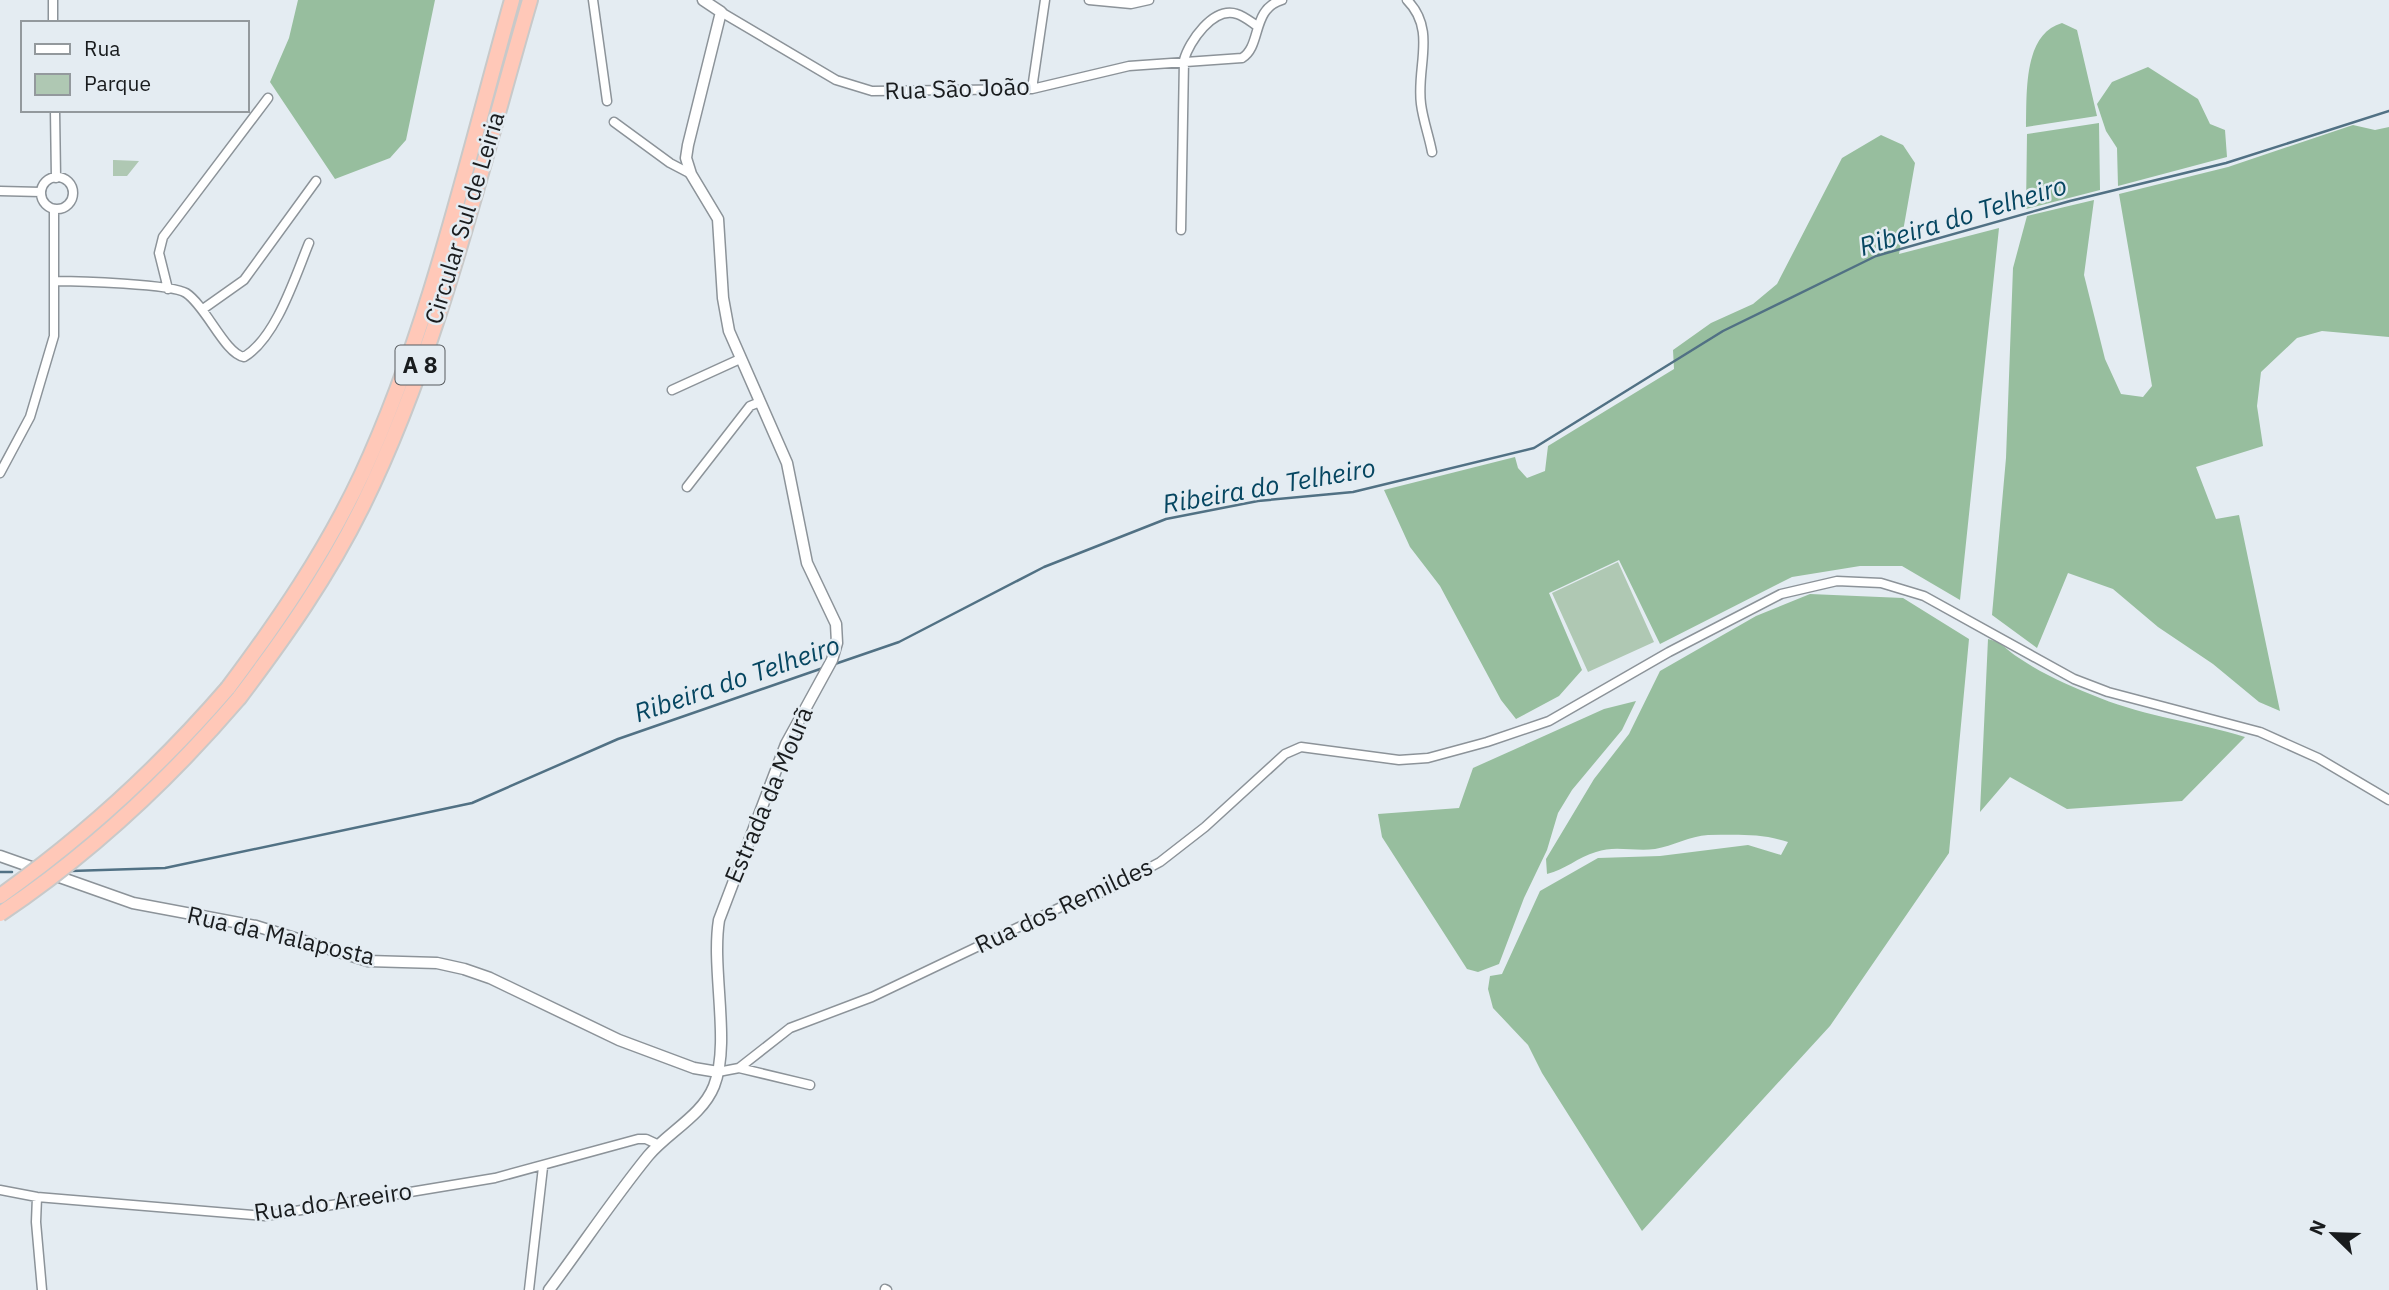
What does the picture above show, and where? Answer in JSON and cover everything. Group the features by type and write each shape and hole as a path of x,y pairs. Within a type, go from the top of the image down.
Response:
{"highway":[{"name":"Circular Sul de Leiria","path":"0,896 60,853 130,794 228,688 306,578 362,474 387,413 442,244 512,0"},
{"name":"Circular Sul de Leiria","path":"0,914 68,866 136,809 181,765 239,698 308,602 340,549 385,455 428,343 530,0"}],"street":[{"path":"53,0 53,21"},
{"path":"593,0 607,100"},
{"name":"Rua São João","path":"703,0 836,80 861,90 1032,89 1129,66 1184,60 1242,58 1249,53 1257,26 1272,4 1282,0"},
{"path":"1032,89 1045,0"},
{"path":"1089,0 1131,4 1149,0"},
{"path":"1407,0 1422,22 1425,40 1421,105 1432,152"},
{"name":"Estrada da Mourã","path":"718,1072 716,944 719,920 786,744 834,655 837,636 834,619 803,547 789,469 740,359 724,313 718,219 691,174 686,158 722,12"},
{"path":"1181,230 1184,60 1189,44 1217,17 1233,13 1257,26"},
{"path":"168,289 159,253 163,237 268,98"},
{"path":"55,112 56,178"},
{"path":"614,122 670,163 691,174"},
{"path":"56,178 70,184 72,194 68,204 54,209 46,205 41,192 48,180 56,178"},
{"path":"204,309 244,280 316,181"},
{"path":"0,191 41,192"},
{"path":"0,473 30,417 49,357 57,318 54,209"},
{"path":"56,281 97,281 168,289 188,294 204,309 239,357 244,357 253,351 282,310 309,243"},
{"path":"672,390 740,359"},
{"path":"687,487 750,406 760,402"},
{"name":"Rua dos Remildes","path":"718,1072 740,1068 790,1028 872,997 1063,906 1106,891 1160,862 1205,827 1285,754 1301,747 1399,760 1428,758 1549,721 1669,652 1781,594 1837,581 1881,583 1924,596 2074,679 2108,692 2260,732 2318,758 2389,800"},
{"name":"Rua da Malaposta","path":"0,856 133,903 256,926 368,961 438,963 464,969 490,978 619,1040 694,1068 718,1072"},
{"path":"740,1068 810,1085"},
{"path":"549,1290 659,1145 704,1104 718,1072"},
{"name":"Rua do Areeiro","path":"0,1190 37,1197 265,1216 495,1178 638,1139 646,1139 659,1145"},
{"path":"529,1290 543,1167"},
{"path":"37,1197 36,1222 42,1290"}],"green space":[{"path":"298,0 435,0 406,140 390,158 335,179 270,82 289,38"},
{"path":"2062,23 2077,30 2097,116 2026,127 2028,82 2034,52 2049,29"},
{"path":"2148,67 2198,99 2210,124 2225,130 2227,157 2118,186 2117,148 2106,131 2097,104 2112,82"},
{"path":"2099,123 2100,190 2026,209 2027,134"},
{"path":"2353,125 2375,130 2389,127 2389,337 2322,331 2297,338 2261,372 2257,406 2263,446 2196,467 2216,519 2239,515 2280,711 2259,702 2213,664 2158,627 2113,589 2068,573 2037,648 1992,615 2006,458 2013,268 2027,216 2094,200 2084,275 2105,359 2121,394 2143,397 2152,386 2119,194 2228,167"},
{"path":"1881,135 1903,145 1915,163 1899,254 1999,228 1960,600 1902,566 1860,566 1792,577 1660,644 1619,560 1549,593 1582,670 1559,696 1516,719 1501,700 1440,586 1410,547 1384,490 1515,457 1518,468 1527,478 1545,471 1548,446 1674,369 1673,350 1711,323 1753,304 1777,284 1842,158"},
{"path":"113,160 139,161 127,176 113,176"},
{"path":"1618,562 1654,642 1588,672 1552,593"},
{"path":"1810,594 1903,598 1969,639 1949,853 1830,1026 1642,1231 1542,1073 1528,1045 1493,1008 1488,989 1490,976 1502,974 1540,891 1598,858 1660,856 1748,845 1781,855 1788,842 1758,836 1708,835 1655,849 1603,850 1547,874 1546,859 1594,779 1629,734 1660,671 1756,616"},
{"path":"1988,639 2001,644 2048,675 2100,698 2136,710 2245,737 2182,801 2067,809 2010,777 1980,812"},
{"path":"1636,701 1622,730 1572,790 1558,813 1547,850 1524,898 1499,964 1478,972 1467,969 1382,837 1378,814 1459,808 1473,768 1604,709"}],"waterway":[{"name":"Ribeira do Telheiro","path":"832,665 899,642 1044,567 1166,519 1258,501 1353,492 1534,448 1723,331 1876,256 2070,201 2226,163 2389,111"},
{"name":"Ribeira do Telheiro","path":"71,871 165,868 472,803 618,739 823,668"},
{"name":"Ribeira do Telheiro","path":"0,872 12,872"}]}
